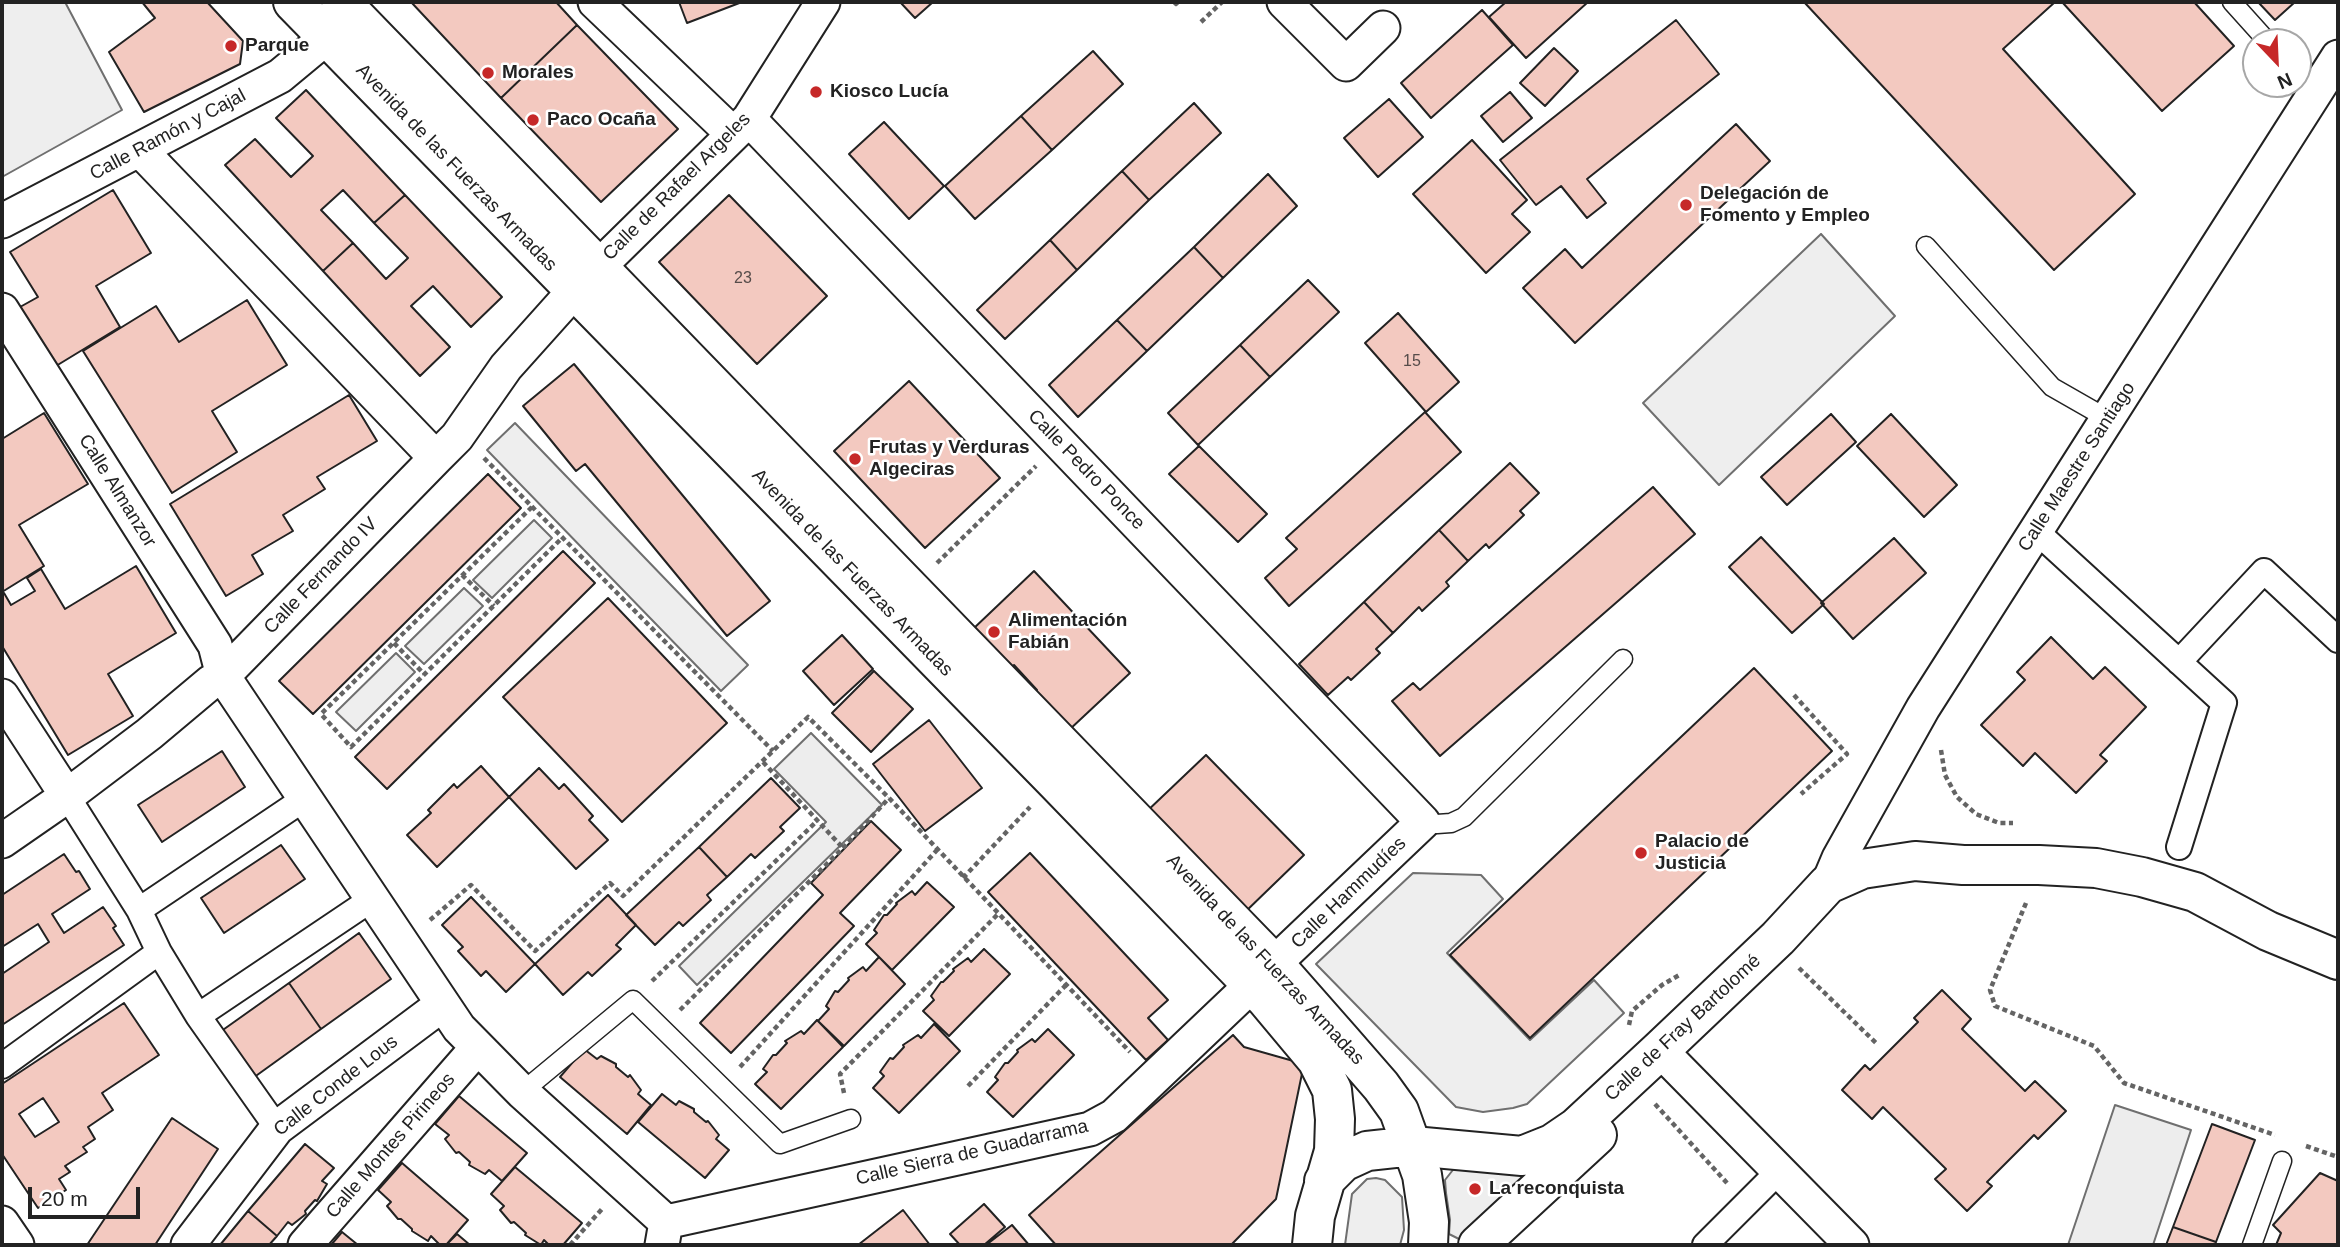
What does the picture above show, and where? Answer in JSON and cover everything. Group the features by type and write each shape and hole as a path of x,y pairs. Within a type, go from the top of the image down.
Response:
{"main road":[{"name":"Avenida de las Fuerzas Armadas","path":"293,2 345,13 586,277 1055,781 1381,1086 1399,1111 1413,1146 1426,1197 1428,1245"},
{"name":"Avenida de las Fuerzas Armadas","path":"586,277 911,590 1264,975 1317,1060 1332,1090 1334,1151 1315,1216 1312,1245"},
{"name":"Calle de Fray Bartolomé","path":"1399,1111 1451,1148 1522,1156 1552,1144 1577,1127 1654,1050 1778,938 1828,884 1862,869 1915,861 1963,865 2096,868 2195,892 2268,930 2337,957"},
{"name":"Calle de Fray Bartolomé","path":"1478,1245 1644,1092 1654,1050 1789,958 1842,906 1880,887 1963,865"},
{"path":"1324,1181 1343,1162 1367,1151 1413,1146 1451,1148"}],"street":[{"name":"Calle Pedro Ponce","path":"595,2 741,127 1060,443 1423,822"},
{"name":"Calle de Rafael Argeles","path":"586,277 741,127 823,2"},
{"path":"1284,2 1346,64 1383,28"},
{"name":"Calle Ramón y Cajal","path":"2,221 280,76 345,13"},
{"name":"Calle Maestre Santiago","path":"2312,80 2338,57"},
{"name":"Calle Maestre Santiago","path":"1828,884 1839,858 1923,708 2108,419 2298,98"},
{"path":"140,150 436,458"},
{"name":"Calle Fernando IV","path":"2,841 67,796 149,734 211,682 223,676 460,432 506,367 586,277"},
{"name":"Calle Almanzor","path":"2,310 215,645 223,676 459,1028 664,1234"},
{"path":"2036,531 2224,703 2179,847"},
{"path":"2179,662 2264,571 2338,640"},
{"path":"2,696 139,910 159,952 198,1016 277,1128"},
{"path":"139,910 304,799"},
{"name":"Calle Hammudíes","path":"1264,975 1423,822"},
{"path":"198,1016 372,899"},
{"path":"2,1066 159,952"},
{"name":"Calle Sierra de Guadarrama","path":"664,1234 1090,1129 1114,1116 1264,975"},
{"name":"Calle Conde Lous","path":"188,1245 277,1128 443,1004"},
{"name":"Calle Montes Pirineos","path":"305,1245 477,1048"},
{"name":"Calle de Fray Bartolomé","path":"1654,1050 1852,1245"},
{"path":"1705,1245 1779,1171"},
{"path":"2,1223 17,1245"}],"lane":[{"path":"2232,2 2255,28"},
{"path":"1926,246 2052,387 2108,419"},
{"path":"1423,822 1451,823 1464,817 1623,659"},
{"path":"522,1092 633,1000 780,1144 851,1119"},
{"path":"2252,1245 2282,1161"}],"path":[{"path":"1200,22 1222,2"},
{"path":"460,432 773,751"},
{"path":"911,590 1060,443"},
{"path":"532,507 321,714 351,747 562,538"},
{"path":"462,575 494,606"},
{"path":"394,643 424,674"},
{"path":"1794,695 1847,754 1801,794"},
{"path":"1923,708 1946,725 1941,750 1945,775 1957,797 1976,814 1999,823 2024,824"},
{"path":"403,944 471,885 535,951 610,883 623,896 808,716 1067,984 1154,1079"},
{"path":"763,762 843,848"},
{"path":"962,878 1055,781"},
{"path":"662,1028 843,848 889,798"},
{"path":"633,1000 817,821"},
{"path":"722,1087 937,850"},
{"path":"2028,899 1990,990 1995,1006 2094,1046 2124,1083 2278,1136"},
{"path":"851,1119 840,1074 998,914"},
{"path":"1789,958 1876,1043"},
{"path":"1654,1050 1632,1011 1662,985 1684,972"},
{"path":"968,1086 1067,984"},
{"path":"1644,1092 1746,1204"},
{"path":"2302,1144 2338,1157"},
{"path":"570,1245 604,1207"}],"shaded area":[{"path":"65,2 122,110 2,177 2,4"},
{"path":"1821,234 1895,316 1719,485 1643,403"},
{"path":"515,423 748,665 721,691 487,450"},
{"path":"534,520 552,538 492,598 473,580"},
{"path":"464,588 483,606 424,664 405,646"},
{"path":"396,653 415,672 356,731 336,712"},
{"path":"811,733 882,805 697,985 679,966 826,822 774,769"},
{"path":"1413,873 1481,875 1503,899 1447,953 1530,1040 1594,980 1624,1013 1527,1104 1483,1112 1456,1107 1316,964"},
{"path":"2115,1105 2191,1130 2153,1245 2068,1245"},
{"path":"1456,1166 1527,1173 1526,1181 1465,1238 1459,1239 1449,1234 1445,1180"},
{"path":"1367,1179 1385,1180 1402,1197 1404,1230 1400,1245 1345,1245 1352,1194"}],"building":[{"path":"142,2 207,2 243,41 240,64 144,112 109,52 155,18"},
{"path":"411,2 556,2 577,25 501,98"},
{"path":"679,2 742,2 687,23"},
{"path":"900,2 933,2 915,18"},
{"path":"1506,2 1588,2 1526,58 1489,17"},
{"path":"1804,2 2055,2 2003,49 2135,194 2054,270"},
{"path":"2062,2 2194,2 2234,46 2162,111"},
{"path":"2258,2 2295,2 2275,20"},
{"path":"1482,10 1513,45 1431,118 1401,83"},
{"path":"1676,20 1719,74 1587,179 1606,203 1587,218 1561,186 1536,205 1500,160"},
{"path":"577,25 678,129 601,202 501,98"},
{"path":"1554,48 1578,71 1545,106 1520,83"},
{"path":"1093,51 1123,84 1052,150 1021,116"},
{"path":"306,90 405,195 374,223 343,190 321,210 353,243 323,271 225,165 255,139 291,177 313,156 276,118"},
{"path":"1510,92 1532,118 1503,142 1481,116"},
{"path":"1389,99 1423,137 1378,177 1344,138"},
{"path":"1194,103 1221,133 1149,200 1122,171"},
{"path":"1021,116 1052,150 975,219 945,186"},
{"path":"884,122 944,186 909,219 849,154"},
{"name":"Delegación de Fomento y Empleo","path":"1736,124 1770,161 1575,343 1523,288 1565,249 1582,268"},
{"path":"1472,140 1527,200 1512,214 1530,232 1486,273 1413,194"},
{"path":"1122,171 1149,200 1077,270 1050,240"},
{"path":"1268,174 1297,206 1223,278 1194,247"},
{"path":"113,190 151,253 96,286 120,327 56,366 20,307 38,297 10,252"},
{"path":"405,195 502,297 471,327 433,286 411,306 450,347 420,376 323,271 353,243 386,279 408,258 374,223"},
{"path":"729,195 827,296 757,364 659,262"},
{"path":"1050,240 1077,270 1005,339 977,310"},
{"path":"1194,247 1223,278 1147,351 1117,320"},
{"path":"1308,280 1339,312 1270,377 1240,345"},
{"path":"247,300 287,365 212,411 237,452 172,493 83,351 156,306 179,342"},
{"path":"1398,313 1459,382 1426,412 1365,343"},
{"path":"1117,320 1147,351 1078,417 1049,385"},
{"path":"1240,345 1270,377 1198,445 1168,413"},
{"path":"574,364 770,601 727,636 585,464 576,471 523,406"},
{"path":"909,381 1000,478 925,548 834,451"},
{"path":"349,395 377,441 317,477 325,489 283,515 293,531 252,555 263,574 226,596 170,504"},
{"path":"1425,412 1461,452 1289,606 1265,578 1297,549 1286,538"},
{"path":"44,413 88,484 19,525 44,566 2,592 2,439"},
{"path":"1831,414 1856,442 1787,505 1761,477"},
{"path":"1891,414 1957,485 1924,517 1857,446"},
{"path":"1199,446 1267,514 1238,542 1169,474"},
{"path":"1510,463 1539,493 1520,511 1524,515 1489,548 1486,544 1468,561 1439,530"},
{"path":"488,474 521,508 313,714 279,681"},
{"path":"1653,487 1695,534 1440,756 1392,701 1413,683 1420,690"},
{"path":"1439,530 1468,561 1446,582 1449,586 1422,611 1419,607 1393,633 1364,602"},
{"path":"1761,537 1824,604 1792,633 1729,567"},
{"path":"1894,538 1926,573 1853,639 1821,603"},
{"path":"563,551 595,583 387,789 355,757"},
{"path":"136,566 176,633 108,674 133,716 68,755 2,646 2,594 4,593 11,605 35,591 27,578 41,569 65,609"},
{"path":"1034,571 1130,673 1068,731 1033,694 1037,690 1014,665 1009,669 972,630"},
{"path":"608,598 727,723 622,822 503,697"},
{"path":"1364,602 1393,633 1376,649 1380,653 1351,680 1348,677 1328,695 1299,664"},
{"path":"842,635 873,669 834,705 803,671"},
{"path":"2051,637 2093,679 2105,667 2146,707 2100,755 2107,761 2076,793 2035,753 2023,766 1981,725 2025,680 2017,672"},
{"name":"Palacio de Justicia","path":"1754,668 1832,751 1530,1038 1450,955"},
{"path":"874,671 913,709 871,752 832,713"},
{"path":"929,720 982,788 925,831 873,764"},
{"path":"222,751 245,787 162,842 138,805"},
{"path":"1206,755 1304,855 1242,915 1144,814"},
{"path":"481,766 509,797 437,867 407,835 431,813 428,810 454,784 457,788"},
{"path":"539,768 559,789 564,784 593,816 589,820 608,840 576,869 509,797"},
{"path":"771,778 800,808 780,827 784,831 755,858 751,854 727,877 699,847"},
{"path":"871,821 901,850 840,913 854,926 731,1053 700,1023 823,895 811,883"},
{"path":"281,845 305,879 224,933 201,898"},
{"path":"699,847 727,877 707,895 711,900 683,926 679,922 655,945 626,915"},
{"path":"1030,853 1168,1000 1148,1018 1168,1040 1146,1060 988,892"},
{"path":"64,854 90,889 52,914 64,933 103,907 116,926 113,928 124,945 2,1025 2,974 49,942 38,924 2,947 2,895"},
{"path":"927,882 954,907 892,970 866,944 877,933 874,930 884,915 912,891 915,895"},
{"path":"608,895 636,925 616,945 621,949 592,976 588,972 563,995 535,964"},
{"path":"471,897 535,964 506,992 486,971 481,976 458,951 463,947 442,925"},
{"path":"359,933 391,979 321,1029 289,983"},
{"path":"984,949 1010,974 949,1036 923,1011 934,1000 931,996 953,969 968,958 971,962"},
{"path":"879,957 905,984 844,1046 818,1021 829,1009 826,1006 835,991 838,992 848,978 863,967 866,971"},
{"path":"289,983 321,1029 253,1078 220,1032"},
{"path":"1942,990 1971,1019 1962,1029 2025,1091 2035,1081 2066,1111 2038,1139 2034,1135 1987,1182 1992,1186 1967,1211 1935,1179 1946,1169 1883,1107 1872,1119 1842,1090 1865,1065 1870,1070 1918,1022 1914,1018"},
{"path":"124,1003 159,1055 102,1093 113,1110 88,1127 95,1139 83,1147 87,1152 65,1166 70,1172 59,1179 66,1190 38,1208 2,1154 2,1084","holes":["43,1098 59,1122 35,1137 19,1114"]},
{"path":"817,1020 843,1047 781,1109 755,1084 767,1072 763,1069 773,1055 787,1043 785,1041 801,1031 804,1034"},
{"path":"934,1024 960,1051 899,1113 873,1088 884,1076 880,1072 890,1058 893,1059 903,1045 918,1035 921,1038"},
{"path":"1048,1029 1074,1055 1013,1117 987,1092 998,1080 995,1077 1005,1063 1008,1063 1017,1050 1032,1039 1035,1042"},
{"path":"1233,1035 1244,1047 1304,1064 1276,1199 1231,1245 1056,1245 1029,1215"},
{"path":"584,1049 597,1059 601,1056 616,1064 628,1077 630,1075 641,1090 638,1094 651,1105 627,1134 560,1077"},
{"path":"662,1094 676,1105 679,1101 694,1109 694,1112 708,1121 719,1135 716,1139 729,1150 705,1178 638,1122"},
{"path":"459,1096 527,1153 502,1181 489,1170 485,1174 469,1165 470,1162 459,1152 456,1153 445,1139 449,1135 435,1124"},
{"path":"172,1118 218,1149 155,1245 87,1245"},
{"path":"2212,1124 2255,1140 2216,1242 2173,1227"},
{"path":"305,1144 334,1168 322,1181 327,1184 317,1201 315,1200 305,1211 306,1214 292,1225 288,1222 277,1236 248,1211"},
{"path":"402,1163 468,1220 446,1245 440,1245 431,1236 428,1241 412,1231 387,1206 391,1202 378,1190"},
{"path":"515,1167 582,1223 563,1245 549,1245 544,1240 541,1245 525,1235 526,1233 514,1222 511,1223 500,1210 504,1206 491,1194"},
{"path":"2320,1173 2338,1181 2338,1245 2276,1245 2281,1233 2273,1225"},
{"path":"984,1204 1005,1227 984,1245 960,1245 950,1234"},
{"path":"903,1210 930,1245 858,1245"},
{"path":"248,1211 277,1236 269,1245 220,1245"},
{"path":"1012,1225 1029,1245 986,1245"},
{"path":"2173,1227 2216,1242 2215,1245 2166,1245"},
{"path":"342,1232 358,1245 331,1245"},
{"path":"457,1234 470,1245 446,1245"}],"place":[{"name":"Parque","path":"231,46"},
{"name":"Morales","path":"488,73"},
{"name":"Kiosco Lucía","path":"816,92"},
{"name":"Paco Ocaña","path":"533,120"},
{"name":"Delegación de Fomento y Empleo","path":"1686,205"},
{"name":"Frutas y Verduras Algeciras","path":"855,459"},
{"name":"Alimentación Fabián","path":"994,632"},
{"name":"Palacio de Justicia","path":"1641,853"},
{"name":"La reconquista","path":"1475,1189"}]}
